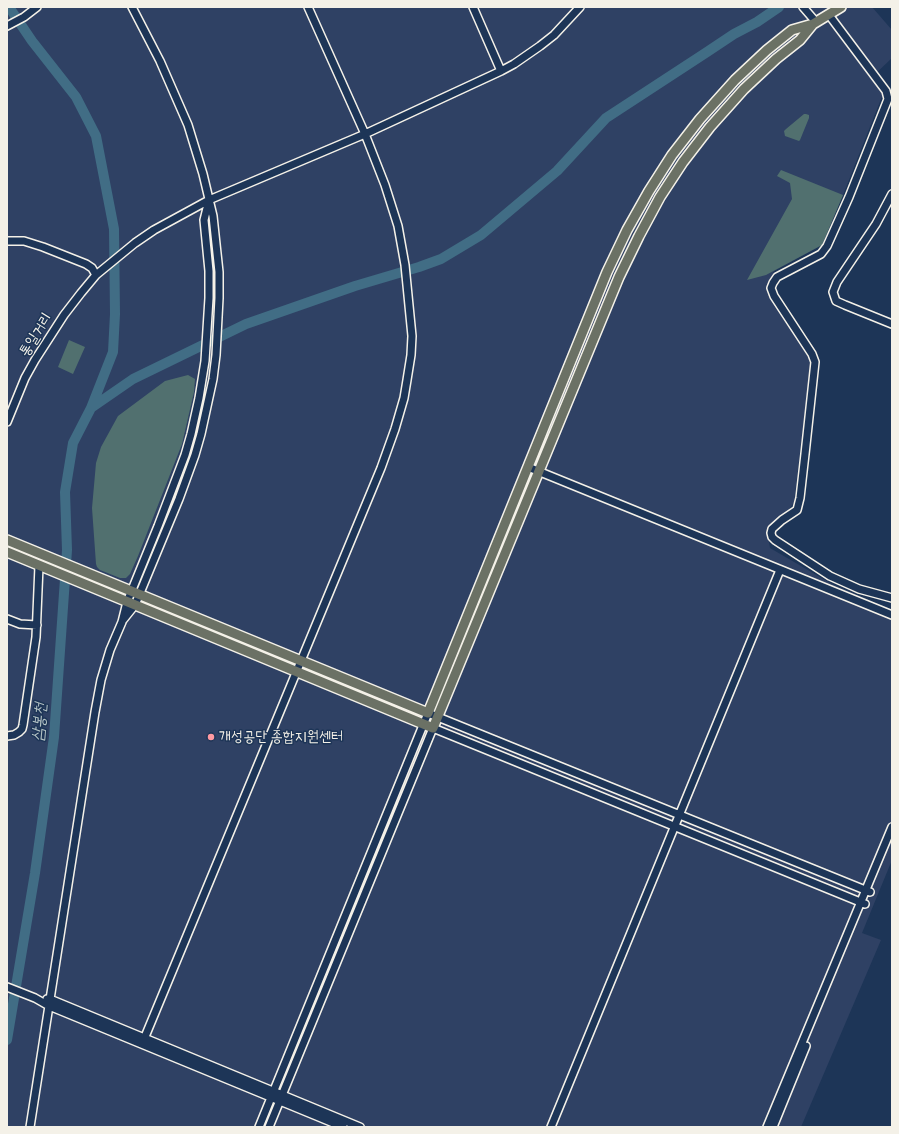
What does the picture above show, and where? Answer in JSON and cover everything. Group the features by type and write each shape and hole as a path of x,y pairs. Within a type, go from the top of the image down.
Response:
{"main road":[{"path":"7,540 428,713 607,272 627,230 649,191 672,155 700,119 735,80 767,50 792,30 815,23 841,7"},
{"path":"7,552 433,728 619,278 660,197 683,162 710,127 744,89 776,59 800,40 815,23"}],"street":[{"path":"7,26 24,17 37,7"},
{"path":"132,7 160,61 188,125 203,174 213,216 219,272 216,355 205,420 195,455 179,499 135,593"},
{"path":"143,1041 381,468 395,429 408,380 412,336 405,265 401,239 392,205 365,134 308,7"},
{"path":"473,7 501,71"},
{"name":"통일거리","path":"7,422 25,378 64,315 99,272 135,243 154,230 209,200 365,134 501,71 543,44 580,7"},
{"path":"803,7 815,23"},
{"path":"829,14 886,91 888,99 849,197 827,246 821,254 776,277 771,288 774,296 812,354 815,362 800,498 797,510 782,520 771,533 775,540 830,576 859,588 892,598"},
{"path":"892,194 876,224 837,282 832,292 836,301 892,324"},
{"path":"30,1127 101,680 110,650 135,593 187,448 198,405 205,361 207,336 209,272 204,220 209,200"},
{"path":"7,241 24,241 43,246 86,264 99,272"},
{"path":"528,467 892,615"},
{"path":"7,736 14,735 19,732 23,725 32,670 37,625 39,566"},
{"path":"551,1127 780,570"},
{"path":"7,619 20,624 37,625"},
{"path":"259,1127 428,713 868,891"},
{"path":"269,1127 433,728 863,903"},
{"path":"767,1127 868,891 892,827"},
{"path":"868,891 892,840"},
{"path":"773,1127 863,903"},
{"path":"7,987 49,1002 273,1094 343,1127"},
{"path":"281,1098 360,1127"}],"shaded area":[{"path":"7,7 872,7 892,30 892,58 871,78 883,94 822,245 774,271 766,289 811,361 794,502 787,513 780,515 767,530 770,548 832,584 892,610 892,860 862,933 881,940 801,1127 7,1127"}],"green space":[{"path":"804,114 809,115 809,118 800,140 799,141 785,136 784,131"},
{"path":"781,170 843,195 822,245 766,275 747,280 792,199 790,183 777,176"},
{"path":"69,340 85,347 73,374 58,367"},
{"path":"188,375 195,379 194,392 182,444 130,574 126,578 120,578 100,570 96,564 92,508 96,463 101,447 118,416 165,381"}],"waterway":[{"name":"삼봉천","path":"7,1040 35,873 54,737 67,550 65,492 73,443 91,408 113,352 115,314 114,229 96,136 76,97 32,41 9,7"},
{"path":"91,408 133,379 246,324 355,286 441,259 481,235 557,171 606,118 734,34 757,22 779,7"}],"place":[{"name":"개성공단 종합지원센터","path":"211,737"}]}
